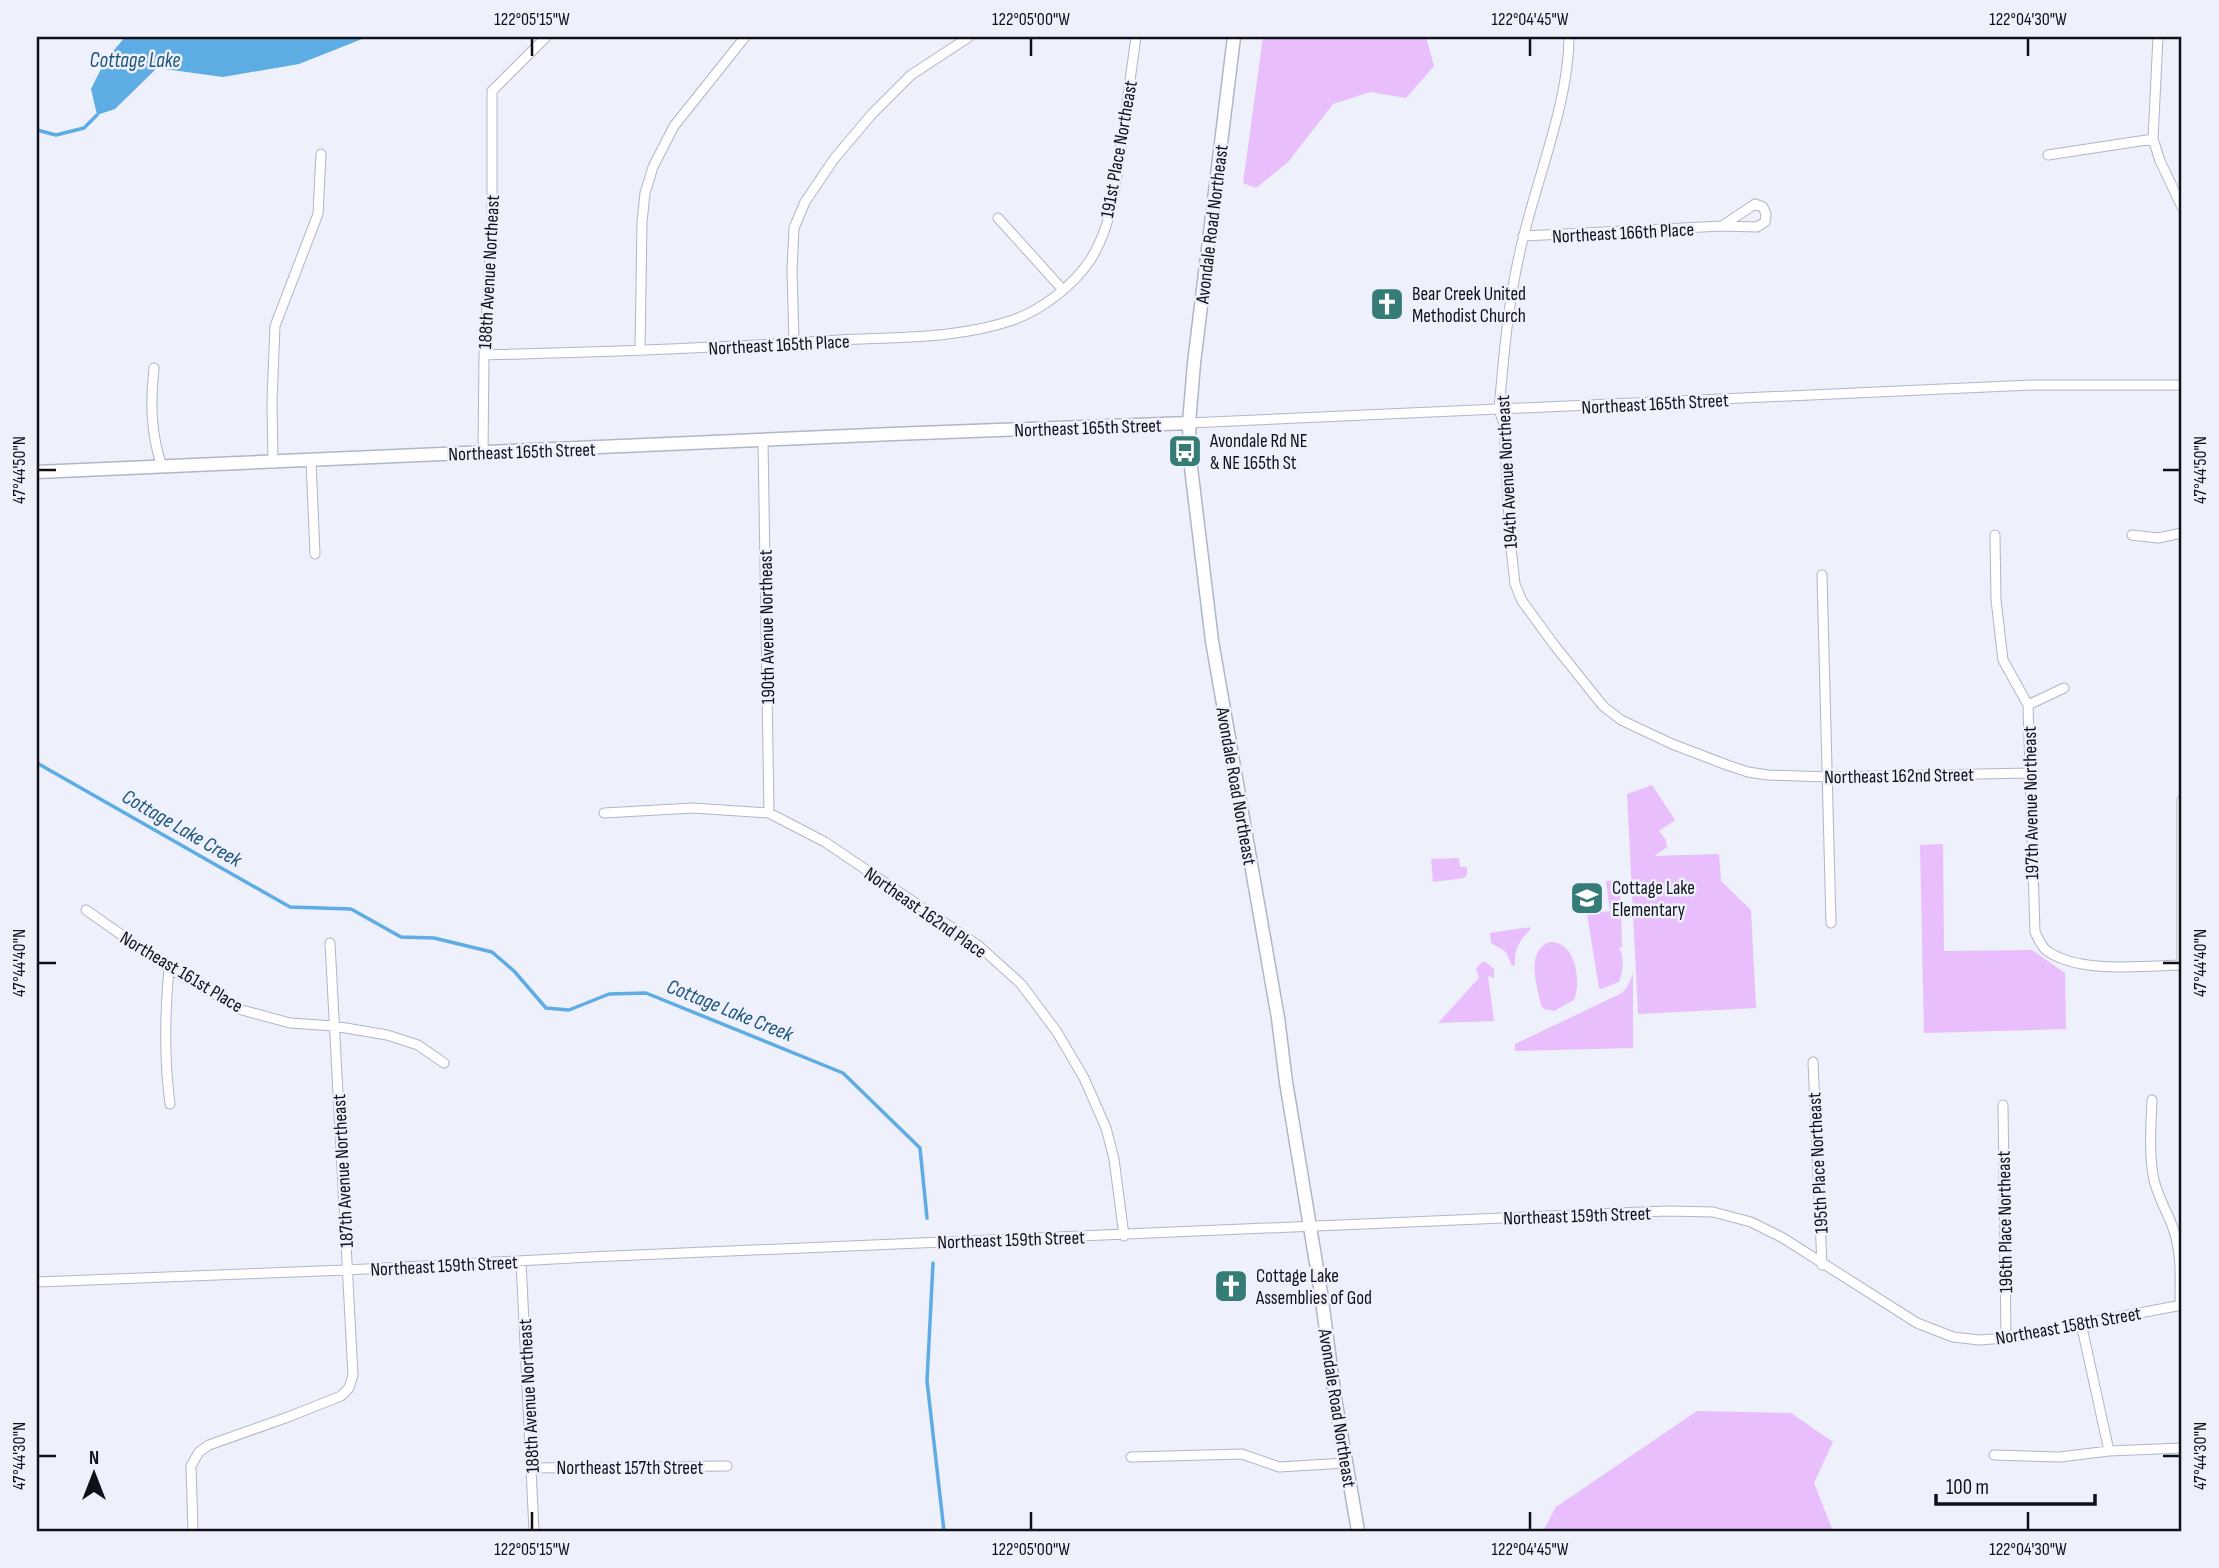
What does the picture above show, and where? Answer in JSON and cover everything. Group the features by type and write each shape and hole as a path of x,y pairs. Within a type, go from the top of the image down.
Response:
{"main road":[{"name":"Avondale Road Northeast","path":"1234,37 1189,423 1190,459 1212,641 1278,1018 1358,1531"},
{"name":"Northeast 165th Street","path":"37,472 1189,423"}],"street":[{"name":"188th Avenue Northeast","path":"483,453 484,355 492,225 492,91 546,37"},
{"path":"640,351 642,222 653,167 674,126 745,37"},
{"path":"794,343 794,228 805,202 834,159 872,114 911,75 969,37"},
{"name":"191st Place Northeast","path":"1063,290 1090,260 1110,212 1136,37"},
{"name":"194th Avenue Northeast","path":"1570,37 1569,67 1523,236 1510,299 1499,410 1504,424 1515,584 1522,601 1555,646 1603,706 1621,720 1716,761 1748,772 1768,775"},
{"path":"2158,37 2153,139 2160,161 2182,207"},
{"path":"2048,155 2153,139"},
{"path":"273,463 275,326 318,214 321,154"},
{"path":"999,218 1063,290"},
{"name":"Northeast 166th Place","path":"1523,236 1722,226"},
{"name":"Northeast 165th Place","path":"484,355 640,351 944,334 1014,319 1042,305 1063,290"},
{"path":"154,368 151,416 156,450 162,467"},
{"name":"Northeast 165th Street","path":"1189,423 2031,385 2182,385"},
{"name":"190th Avenue Northeast","path":"763,441 769,813"},
{"path":"311,461 315,554"},
{"path":"2132,535 2158,538 2182,533"},
{"name":"197th Avenue Northeast","path":"1995,535 1996,600 2003,660 2028,705 2035,932 2044,949 2060,958 2088,965 2182,965"},
{"path":"1822,575 1831,923"},
{"path":"2028,705 2064,688"},
{"name":"Northeast 162nd Street","path":"1768,775 1828,777 2030,773"},
{"path":"2182,800 2182,965"},
{"path":"604,813 693,808 769,813"},
{"name":"Northeast 162nd Place","path":"769,813 825,842 930,911 979,946 1020,984 1084,1078 1106,1128 1114,1158 1124,1236"},
{"name":"Northeast 161st Place","path":"86,910 169,968 242,1010 290,1023 387,1035 418,1045 444,1063"},
{"name":"187th Avenue Northeast","path":"193,1531 191,1466 199,1452 209,1445 341,1396 349,1388 353,1375 330,943"},
{"path":"169,968 167,998 170,1104"},
{"name":"195th Place Northeast","path":"1812,1062 1822,1265"},
{"path":"2152,1100 2150,1142 2153,1174 2158,1195 2176,1236 2181,1305"},
{"name":"196th Place Northeast","path":"2003,1105 2006,1338"},
{"name":"Northeast 159th Street","path":"37,1282 348,1270 936,1241 1124,1236 1666,1211 1713,1212 1751,1222 1783,1238 1917,1323 1953,1337"},
{"name":"188th Avenue Northeast","path":"521,1261 534,1531"},
{"name":"Northeast 158th Street","path":"1953,1337 1979,1340 2006,1338 2181,1305"},
{"path":"2081,1323 2109,1451"},
{"path":"1994,1455 2060,1457 2109,1451 2182,1448"},
{"path":"1131,1457 1241,1454 1279,1468 1346,1463"},
{"name":"Northeast 157th Street","path":"532,1468 727,1466"}],"shaded area":[{"path":"1263,37 1426,37 1434,66 1406,98 1370,92 1333,104 1288,162 1256,188 1243,183"},
{"path":"1652,785 1675,820 1659,831 1666,840 1667,847 1654,856 1719,854 1721,881 1751,910 1756,1008 1638,1014 1627,794"},
{"path":"1943,844 1944,951 2032,950 2065,973 2066,1029 1924,1033 1920,845"},
{"path":"1459,858 1460,867 1467,867 1467,875 1464,878 1433,882 1431,859"},
{"path":"1620,879 1622,947 1619,948 1622,969 1619,982 1601,989 1587,914 1610,911 1606,881"},
{"path":"1530,927 1518,946 1515,965 1512,966 1506,952 1491,943 1490,933"},
{"path":"1549,942 1565,947 1570,954 1577,982 1574,1000 1554,1011 1544,1009 1541,1005 1534,970 1537,954"},
{"path":"1482,962 1494,969 1494,978 1488,976 1494,1021 1438,1023 1479,978 1476,969"},
{"path":"1633,974 1633,1048 1515,1051 1515,1044 1622,993"},
{"path":"1697,1411 1791,1413 1833,1442 1814,1483 1833,1531 1543,1531 1556,1507"}],"water":[{"name":"Cottage Lake","path":"125,37 367,37 299,64 223,77 157,68 115,109 97,115 91,89 105,61"}],"waterway":[{"name":"Cottage Lake Creek","path":"37,130 56,135 84,128 97,115"},
{"name":"Cottage Lake Creek","path":"37,763 290,907 351,909 401,937 434,938 492,952 514,971 546,1008 569,1010 609,994 646,993 843,1073 920,1148 927,1218"},
{"name":"Cottage Lake Creek","path":"933,1263 927,1381 944,1531"}],"place":[{"name":"Bear Creek United Methodist Church","path":"1387,304"},
{"name":"Avondale Rd NE & NE 165th St","path":"1185,451"},
{"name":"Cottage Lake Elementary","path":"1587,898"},
{"name":"Cottage Lake Assemblies of God","path":"1231,1286"}]}
